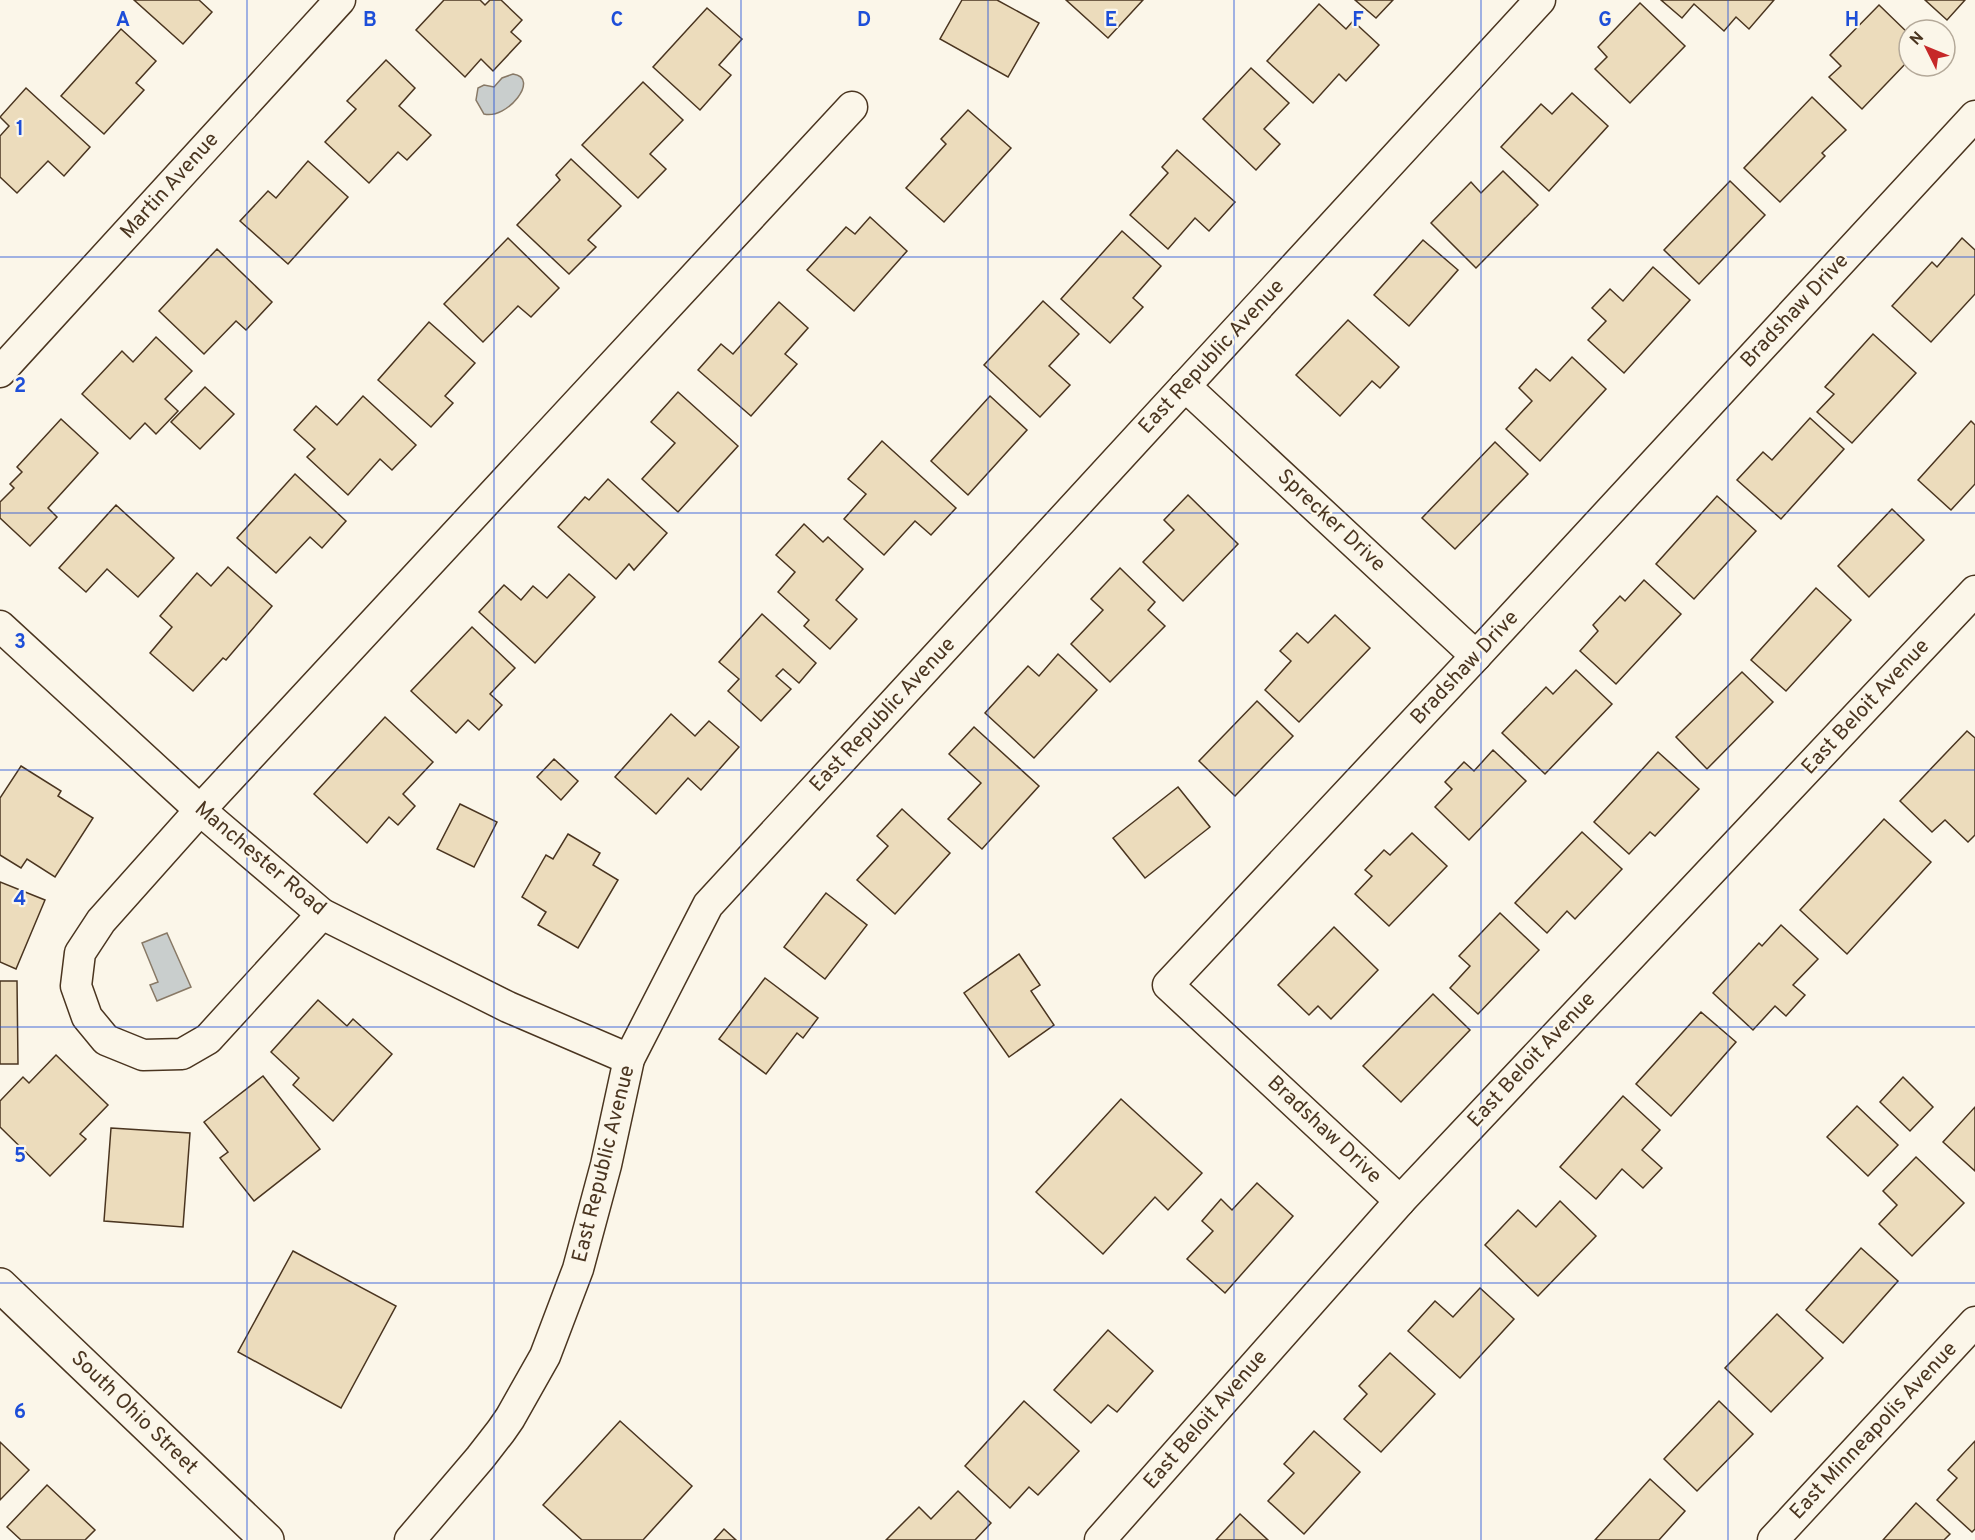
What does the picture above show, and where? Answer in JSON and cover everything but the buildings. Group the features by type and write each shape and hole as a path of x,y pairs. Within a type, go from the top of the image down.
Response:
{"main road":[{"name":"South Ohio Street","path":"0,1285 267,1540"}],"street":[{"name":"Martin Avenue","path":"0,372 340,0"},
{"name":"East Republic Avenue","path":"410,1540 501,1431 545,1356 578,1269 606,1165 629,1059 708,906 1540,0"},
{"path":"322,914 208,1039 182,1054 144,1055 106,1040 87,1017 76,986 80,953 101,921 200,810 852,107"},
{"name":"Bradshaw Drive","path":"1400,1201 1168,985 1476,656 1975,116"},
{"name":"Sprecker Drive","path":"1185,386 1476,656"},
{"name":"East Beloit Avenue","path":"1100,1540 1400,1201 1975,591"},
{"name":"Manchester Road","path":"0,626 200,810 322,914 508,1007 629,1059"},
{"name":"East Minneapolis Avenue","path":"1773,1540 1975,1322"}],"shaded area":[{"path":"513,74 521,77 524,83 518,98 502,111 484,114 476,100 478,88 484,85 494,87 502,78"},
{"path":"167,933 191,987 157,1001 150,985 158,982 142,943"}]}
